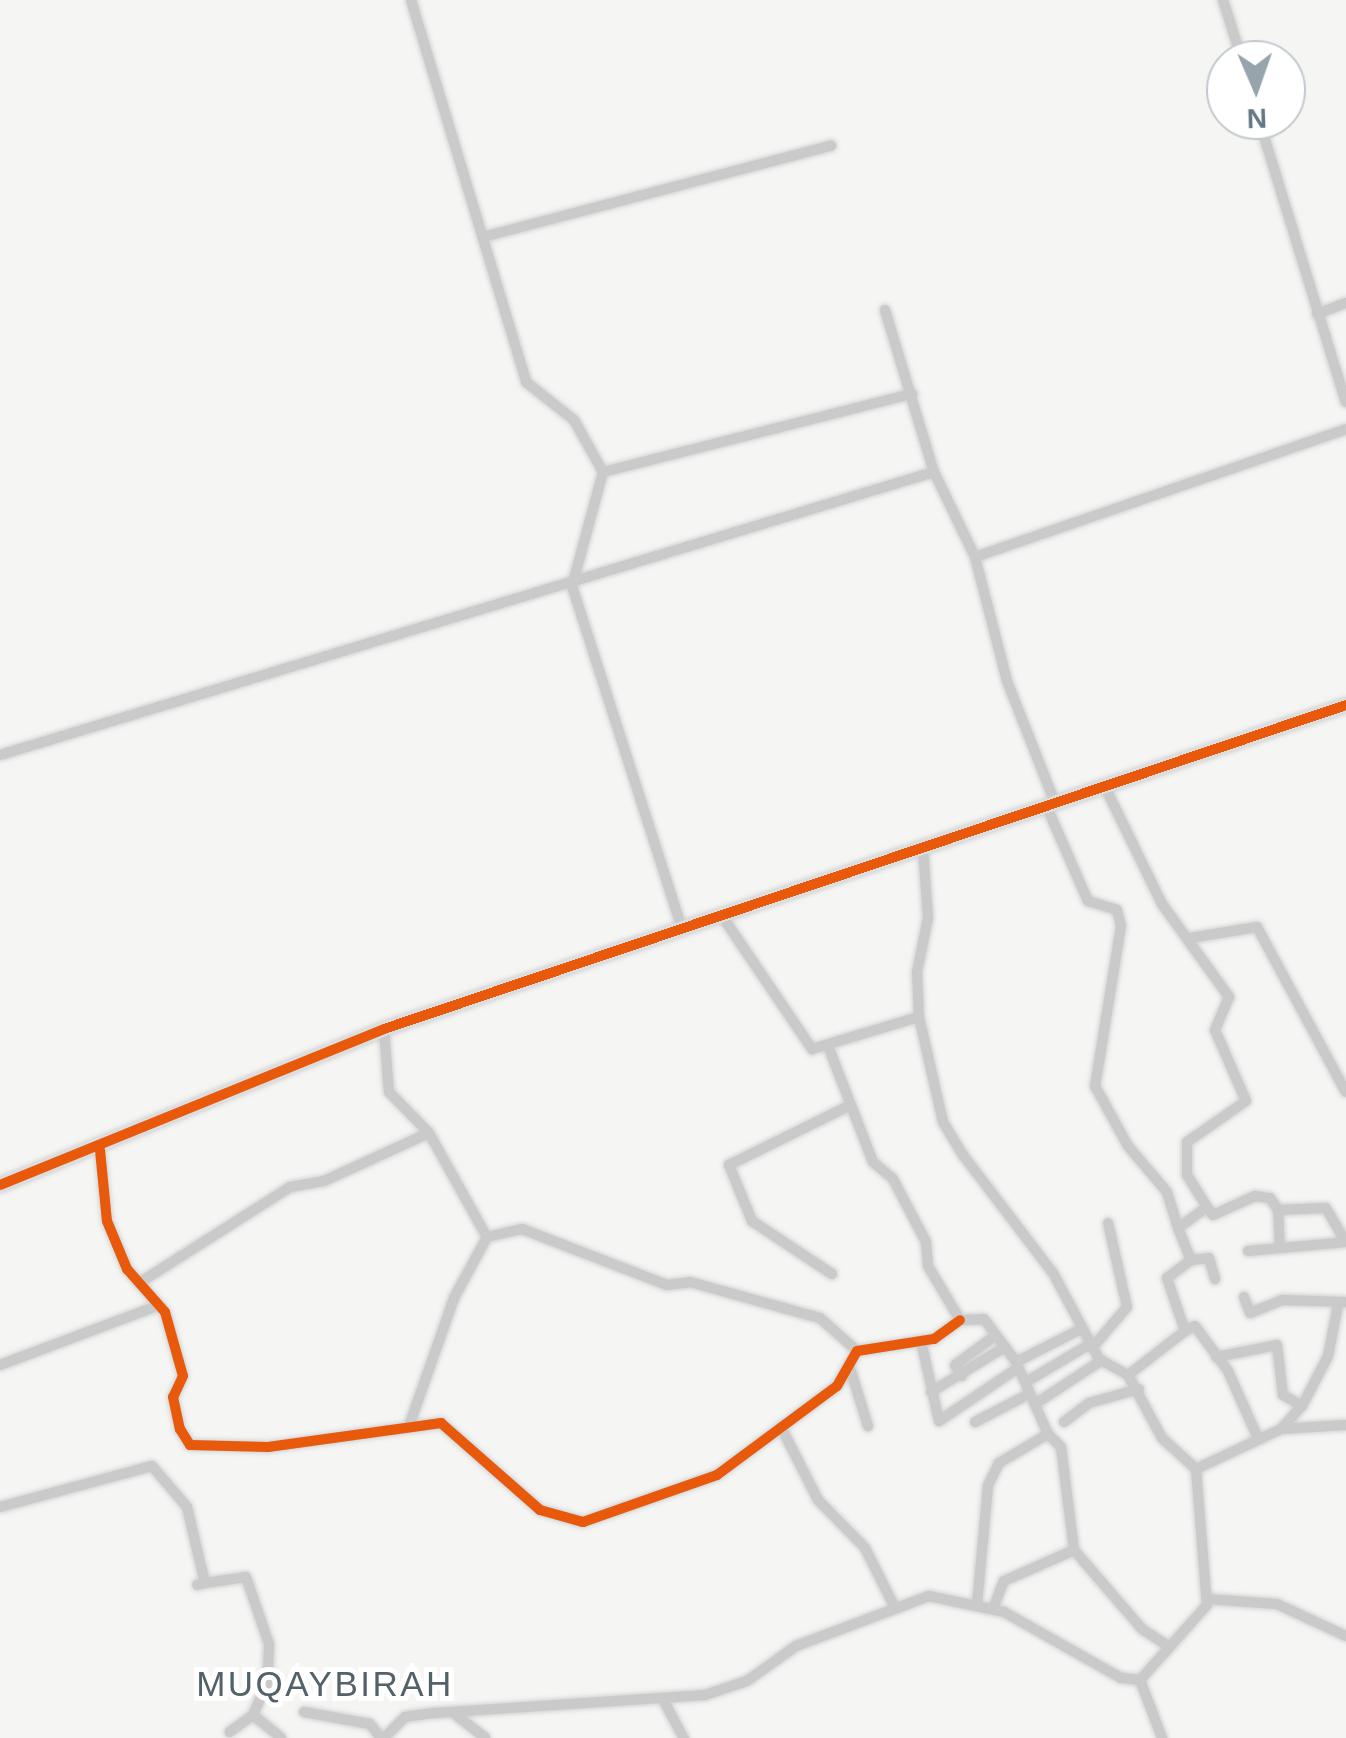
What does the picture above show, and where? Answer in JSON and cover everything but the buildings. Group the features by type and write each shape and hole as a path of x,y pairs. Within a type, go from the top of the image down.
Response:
{"street":[{"path":"411,0 526,382 574,420 603,472 572,586 682,929"},
{"path":"1224,0 1236,40"},
{"path":"1266,140 1346,402"},
{"path":"484,237 830,146"},
{"path":"1317,314 1346,303"},
{"path":"885,310 934,472 975,557 1006,681 1088,901 1117,910 1121,926 1096,1086 1128,1146 1167,1192 1191,1260"},
{"path":"603,472 912,394"},
{"path":"975,557 1346,430"},
{"path":"0,754 572,586 786,512 934,472"},
{"path":"0,1185 100,1150 384,1029 1346,705"},
{"path":"1104,785 1162,904 1230,997 1215,1030 1246,1100 1187,1142 1187,1175 1213,1216 1255,1196 1270,1198 1278,1210 1280,1248"},
{"path":"923,848 928,918 917,972 919,1017 943,1122 1053,1273 1079,1330 1102,1360 1128,1374 1162,1438 1196,1469 1206,1599 1140,1680"},
{"path":"722,916 812,1049 919,1017"},
{"path":"1190,938 1257,927 1346,1092"},
{"path":"384,1029 388,1092 429,1133 487,1237"},
{"path":"828,1046 873,1162 893,1179 918,1225 928,1266 960,1320"},
{"path":"832,1274 752,1221 729,1164 849,1106"},
{"path":"139,1283 216,1241 290,1186 324,1181 429,1133"},
{"path":"100,1150 107,1220 139,1283 157,1306 183,1376 174,1397 190,1445 268,1446 442,1423 540,1510 583,1522 680,1492 780,1427 850,1368 856,1351"},
{"path":"1178,1228 1207,1207"},
{"path":"1248,1251 1346,1241 1326,1208 1278,1210"},
{"path":"1030,1393 1091,1346 1126,1307 1108,1224"},
{"path":"408,1426 454,1298 487,1237 522,1229 667,1285 690,1282 820,1318 856,1351"},
{"path":"1184,1331 1166,1278 1191,1260 1209,1258 1215,1279"},
{"path":"1244,1297 1250,1312 1306,1298 1342,1304 1328,1356 1302,1406 1282,1429"},
{"path":"0,1364 157,1306"},
{"path":"856,1351 921,1341 960,1320 984,1319 1017,1365 1048,1434"},
{"path":"1128,1374 1195,1326 1216,1357 1257,1436"},
{"path":"921,1341 938,1421 1017,1365 1079,1330"},
{"path":"962,1376 954,1365 996,1335"},
{"path":"1216,1357 1277,1345 1283,1395 1302,1406"},
{"path":"931,1392 1005,1348"},
{"path":"975,1422 1102,1360"},
{"path":"850,1368 868,1426"},
{"path":"1064,1422 1089,1404 1138,1389"},
{"path":"1196,1469 1257,1436 1282,1429 1346,1424"},
{"path":"780,1427 818,1500 865,1548 893,1604"},
{"path":"977,1605 988,1486 999,1463 1048,1434 1059,1436 1074,1550 1142,1629 1167,1645"},
{"path":"0,1506 152,1466 187,1506 201,1584 248,1579 269,1644 268,1681 252,1715 230,1732"},
{"path":"993,1609 1004,1581 1074,1550"},
{"path":"304,1712 370,1724 383,1738 404,1717 605,1700 665,1703 746,1681 796,1646 893,1604 929,1596 993,1609 1140,1680 1162,1738"},
{"path":"1206,1599 1277,1604 1346,1636"},
{"path":"665,1703 684,1738"},
{"path":"252,1715 281,1738"},
{"path":"456,1715 471,1734 485,1738"}],"cycle path":[{"path":"0,1185 384,1029 1346,705"},
{"path":"100,1150 107,1221 127,1269 165,1312 183,1376 173,1397 180,1429 190,1445 268,1447 441,1423 540,1510 583,1522 717,1475 837,1386 857,1351 934,1339 960,1320"}],"district":[{"name":"MUQAYBIRAH","path":"325,1684"}]}
